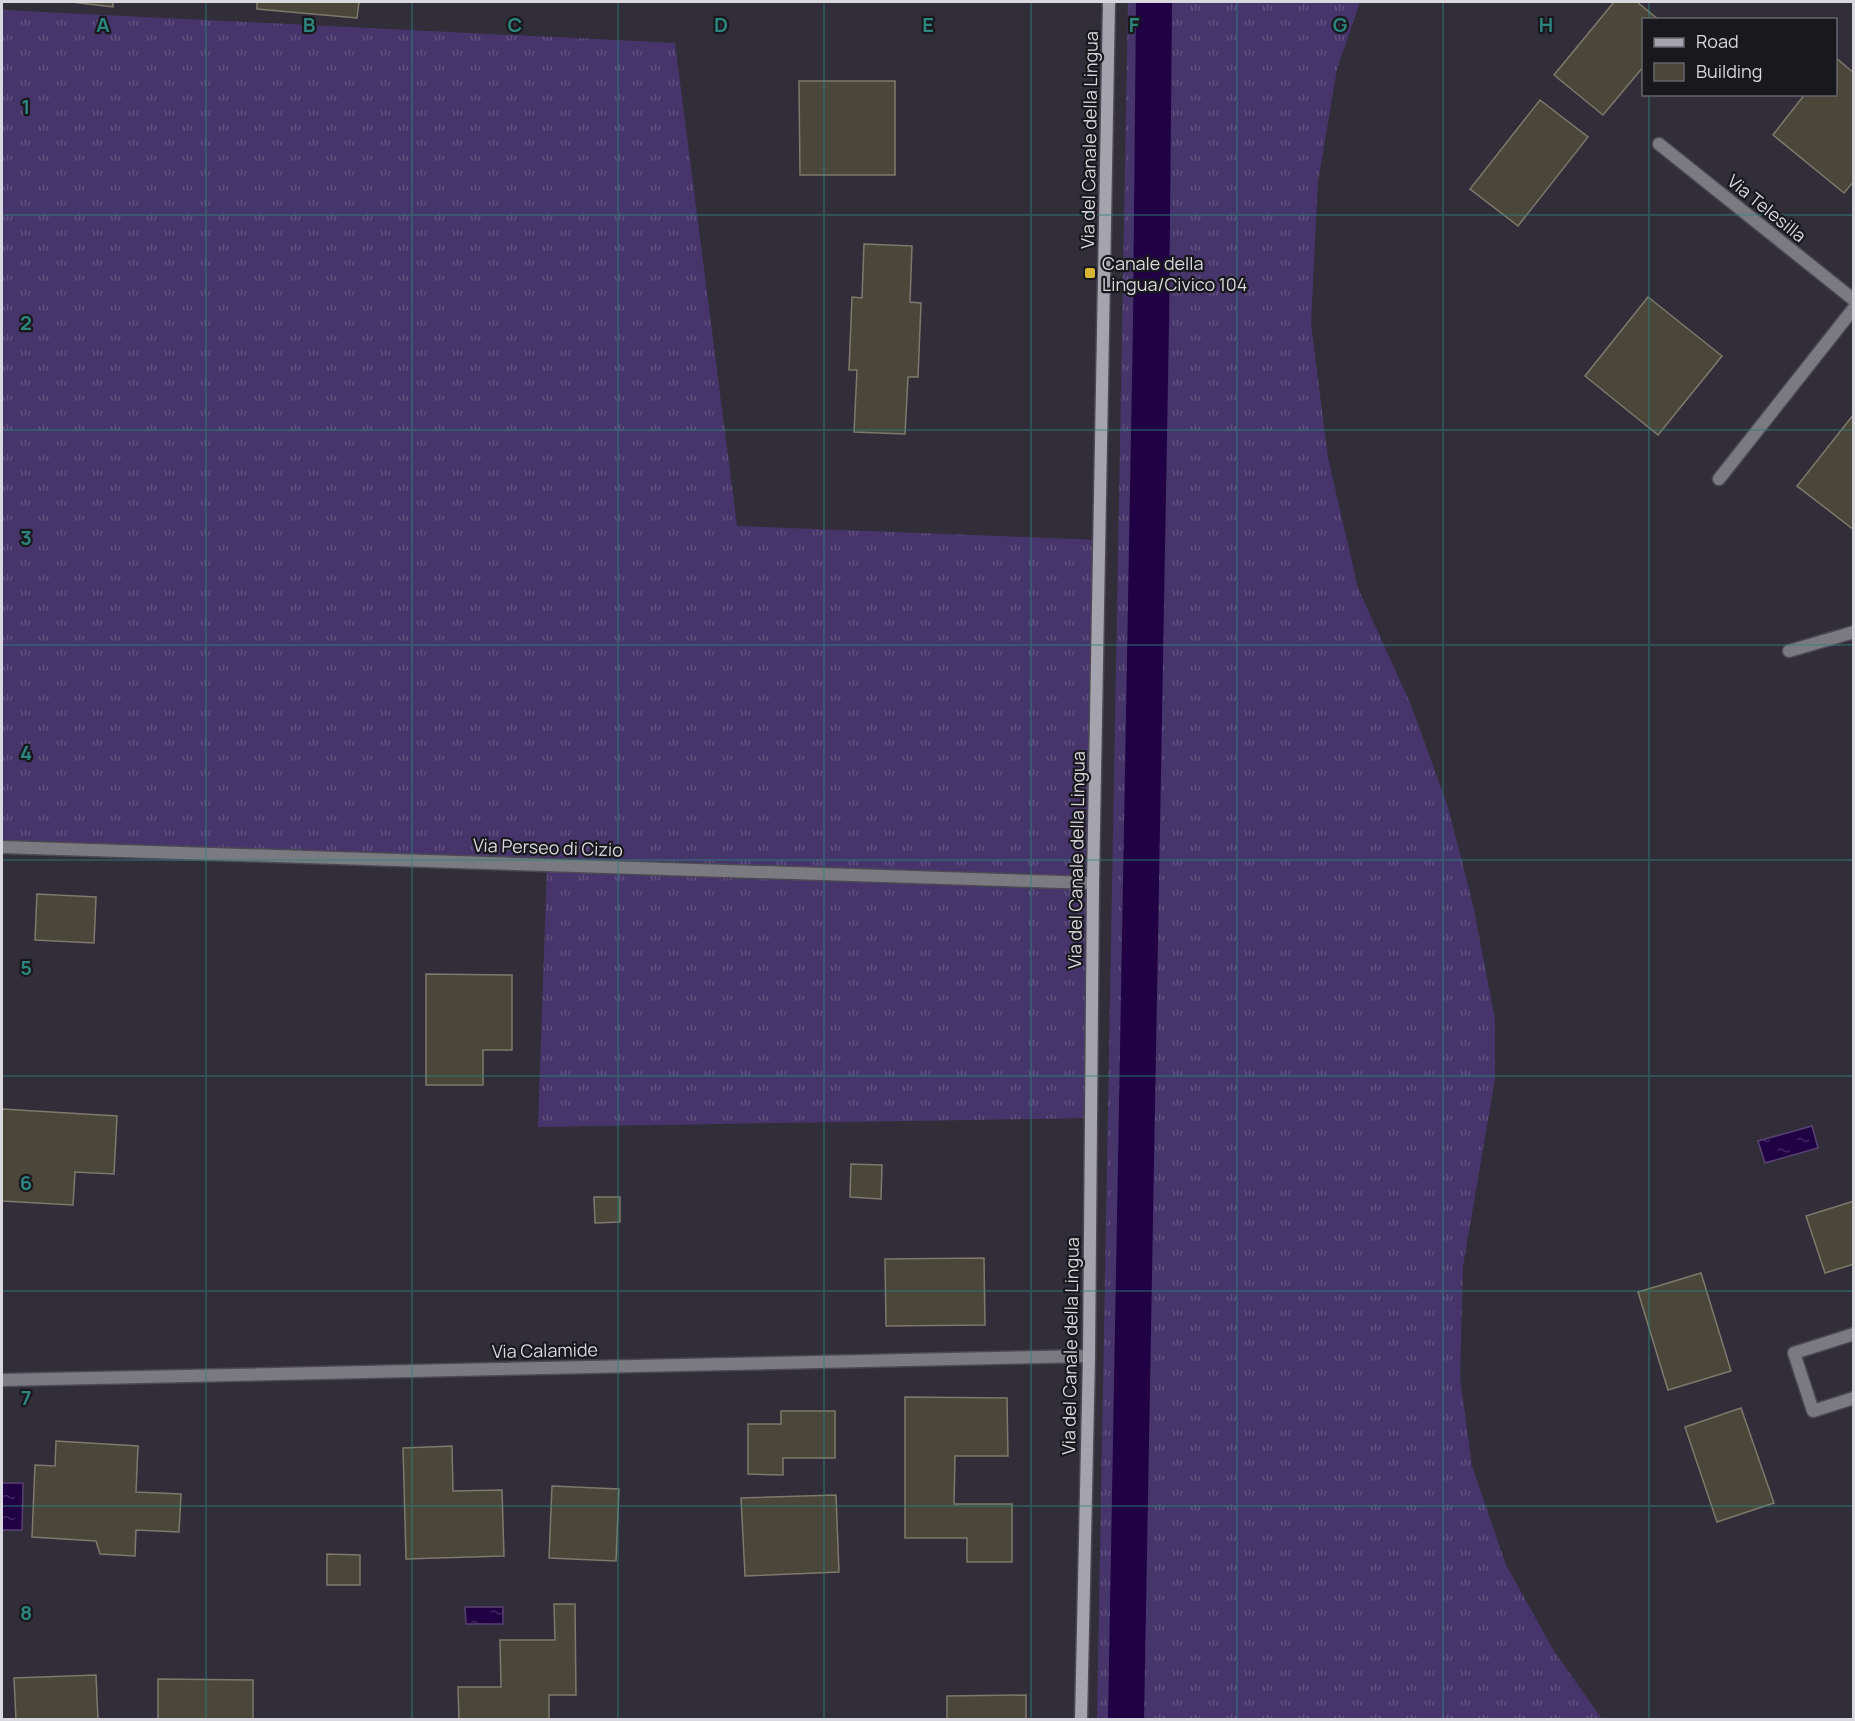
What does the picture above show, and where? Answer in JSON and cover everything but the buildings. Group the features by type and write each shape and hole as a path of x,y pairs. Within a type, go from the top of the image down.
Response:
{"street":[{"name":"Via del Canale della Lingua","path":"1081,1719 1089,1356 1093,883 1109,2"},
{"name":"Via Telesilla","path":"1659,144 1854,300"},
{"path":"1719,479 1854,308"},
{"path":"1789,651 1854,632"},
{"name":"Via Perseo di Cizio","path":"2,847 1093,883"},
{"path":"1854,1334 1794,1353 1813,1411 1854,1398"},
{"name":"Via Calamide","path":"2,1380 1089,1356"}],"green space":[{"path":"1128,2 1360,2 1337,69 1318,182 1311,324 1328,458 1358,588 1411,705 1448,807 1473,905 1495,1019 1495,1079 1463,1266 1460,1378 1472,1466 1506,1565 1554,1651 1602,1719 1097,1719"},
{"path":"2,10 675,43 737,526 1100,540 1091,1118 538,1127 547,865 2,847"}],"water":[{"path":"1812,1126 1818,1148 1765,1163 1758,1141"},
{"path":"2,1483 23,1483 22,1530 2,1530"},
{"path":"465,1607 503,1607 503,1624 466,1624"}],"waterway":[{"path":"1126,1720 1151,324 1154,2"}],"place":[{"name":"Canale della Lingua/Civico 104","path":"1090,273"}]}
